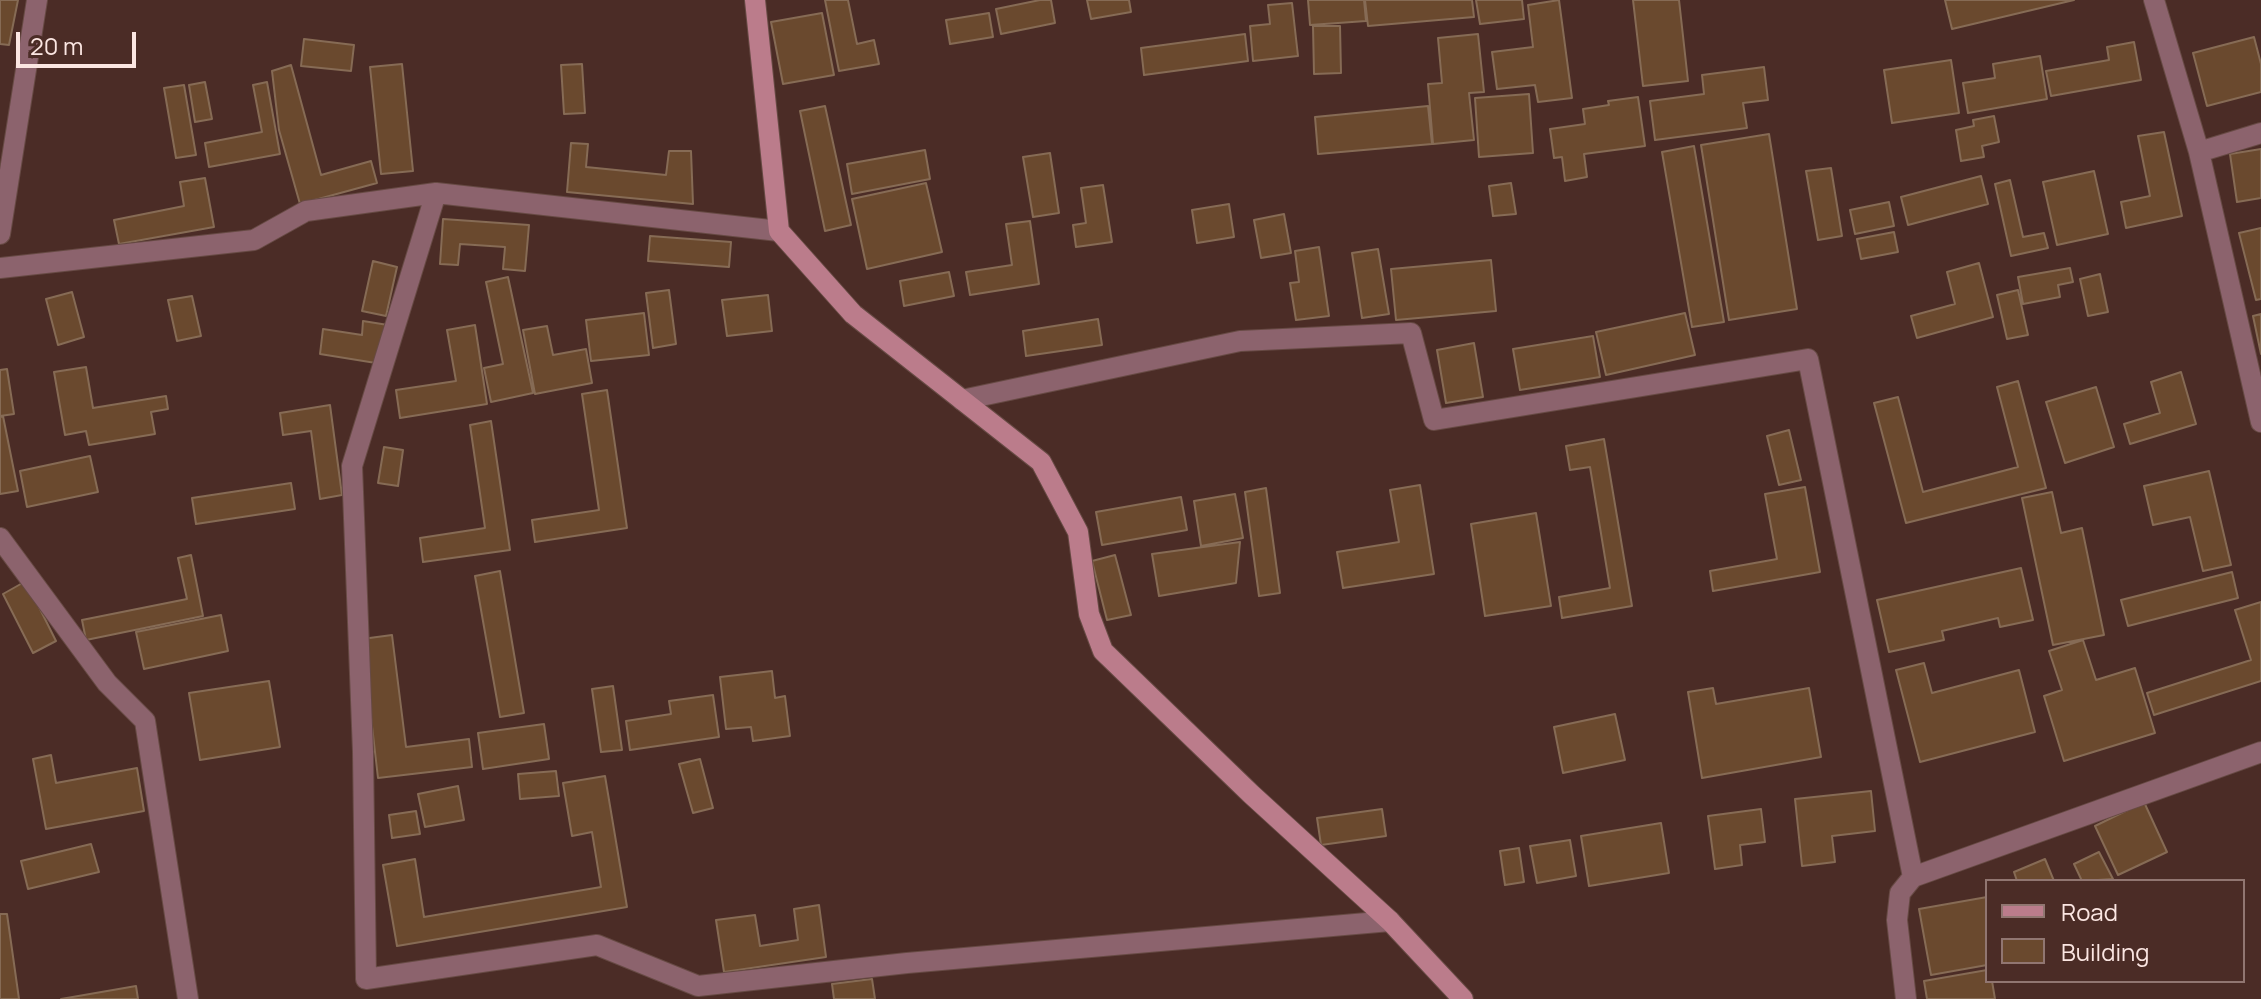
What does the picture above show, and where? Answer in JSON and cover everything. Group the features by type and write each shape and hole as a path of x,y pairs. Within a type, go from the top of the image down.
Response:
{"street":[{"path":"0,234 37,0"},
{"path":"755,0 779,231 853,314 1041,462 1078,532 1089,614 1103,651 1251,794 1390,921 1463,999"},
{"path":"2154,0 2199,152 2261,422"},
{"path":"2199,152 2261,133"},
{"path":"0,268 254,240 306,211 436,193 779,231"},
{"path":"436,193 352,466 363,752 366,979 597,945 698,986 907,963 1390,921"},
{"path":"962,400 1255,340 1411,333 1434,420 1808,359 1913,877"},
{"path":"0,538 107,683 145,721 188,999"},
{"path":"1906,999 1897,920 1900,893 1913,877 2261,752"}],"building":[{"path":"0,0 18,0 9,45 0,44"},
{"path":"825,0 848,0 857,44 874,40 879,64 839,71"},
{"path":"1051,0 1055,23 1001,34 996,9"},
{"path":"1087,0 1129,0 1131,12 1091,19"},
{"path":"1308,0 1364,0 1366,21 1310,25"},
{"path":"1365,0 1472,0 1474,17 1368,26"},
{"path":"1476,0 1522,0 1524,19 1480,24"},
{"path":"1559,0 1572,98 1538,102 1535,85 1497,89 1492,52 1533,47 1528,5"},
{"path":"1633,0 1679,0 1688,81 1643,86"},
{"path":"1945,0 2074,0 1952,29"},
{"path":"1292,3 1298,56 1253,61 1250,26 1270,24 1268,5"},
{"path":"822,13 834,75 783,84 771,22"},
{"path":"989,13 993,37 950,44 946,20"},
{"path":"1313,26 1340,26 1341,73 1314,74"},
{"path":"1245,34 1248,61 1144,75 1141,48"},
{"path":"1478,34 1484,92 1469,93 1474,140 1433,144 1428,84 1442,83 1438,38"},
{"path":"2254,37 2261,64 2261,92 2207,106 2193,53"},
{"path":"304,39 354,45 351,71 301,66"},
{"path":"2134,42 2141,80 2051,96 2046,71 2109,60 2107,47"},
{"path":"2040,56 2047,99 1968,113 1963,83 1995,78 1993,64"},
{"path":"1951,60 1959,113 1892,123 1884,70"},
{"path":"402,64 413,171 381,174 370,67"},
{"path":"582,64 585,113 564,114 561,65"},
{"path":"291,65 321,175 371,161 377,183 300,204 279,130 272,71"},
{"path":"1764,67 1768,100 1743,103 1747,128 1655,140 1650,101 1704,94 1702,75"},
{"path":"205,82 212,119 195,122 189,85"},
{"path":"267,82 280,154 209,167 205,143 262,132 253,85"},
{"path":"184,85 196,155 176,158 164,88"},
{"path":"1529,94 1533,153 1479,157 1475,98"},
{"path":"1638,97 1645,146 1584,154 1587,177 1565,181 1562,157 1554,158 1550,129 1585,124 1583,109 1609,105 1608,101"},
{"path":"825,106 851,225 825,231 800,111"},
{"path":"1428,106 1432,144 1318,154 1315,117"},
{"path":"1994,116 1999,142 1982,146 1984,157 1961,161 1956,130 1974,126 1973,120"},
{"path":"2164,132 2182,216 2126,228 2121,202 2150,196 2138,136"},
{"path":"1769,134 1797,309 1729,320 1701,145"},
{"path":"571,143 588,144 586,167 666,175 669,151 691,151 693,204 567,192"},
{"path":"1694,146 1724,322 1692,327 1662,152"},
{"path":"2261,149 2261,198 2237,202 2230,154"},
{"path":"925,150 930,179 852,194 847,164"},
{"path":"1050,153 1059,213 1033,217 1023,157"},
{"path":"1831,168 1842,236 1818,240 1806,171"},
{"path":"2094,171 2108,234 2057,245 2043,182"},
{"path":"1981,176 1988,204 1908,225 1901,197"},
{"path":"205,178 214,227 119,244 114,220 184,206 180,182"},
{"path":"2010,180 2023,237 2044,233 2048,248 2011,256 1995,184"},
{"path":"926,183 942,252 867,269 852,199"},
{"path":"1511,183 1516,214 1493,216 1489,186"},
{"path":"1103,185 1112,242 1076,247 1073,225 1086,223 1081,188"},
{"path":"1889,202 1894,226 1855,234 1850,210"},
{"path":"1229,204 1234,237 1197,243 1192,210"},
{"path":"1284,214 1291,253 1261,258 1254,220"},
{"path":"443,219 529,225 525,271 503,269 505,247 460,244 458,265 440,264"},
{"path":"1030,221 1039,284 970,295 966,272 1012,265 1006,224"},
{"path":"2261,228 2261,299 2256,300 2239,233"},
{"path":"1894,232 1898,252 1861,259 1857,239"},
{"path":"650,236 731,242 729,267 648,261"},
{"path":"1319,247 1329,316 1296,320 1290,283 1299,282 1295,251"},
{"path":"1378,249 1389,314 1362,318 1352,253"},
{"path":"1491,260 1496,311 1396,320 1391,269"},
{"path":"373,261 397,267 386,316 362,311"},
{"path":"1979,263 1993,317 1917,338 1911,316 1955,304 1947,272"},
{"path":"2070,268 2073,282 2058,285 2060,297 2023,304 2018,277"},
{"path":"949,272 954,296 904,306 900,281"},
{"path":"2100,274 2108,312 2088,316 2080,279"},
{"path":"508,277 533,393 491,402 484,368 503,364 486,282"},
{"path":"669,290 676,344 653,348 646,293"},
{"path":"2018,290 2028,335 2007,339 1997,295"},
{"path":"72,292 84,337 58,345 46,299"},
{"path":"768,295 772,331 727,336 722,300"},
{"path":"192,296 201,336 177,341 168,300"},
{"path":"644,313 649,355 591,361 586,320"},
{"path":"1685,313 1695,355 1606,375 1596,332"},
{"path":"2261,314 2261,354 2253,316"},
{"path":"1098,319 1102,345 1026,356 1023,331"},
{"path":"363,321 388,325 382,364 320,354 323,329 362,335"},
{"path":"475,325 487,404 400,418 396,390 456,381 447,330"},
{"path":"547,326 553,355 586,349 592,383 535,394 523,330"},
{"path":"1593,336 1600,377 1520,390 1513,349"},
{"path":"1474,343 1483,397 1446,403 1437,350"},
{"path":"86,367 93,408 166,396 168,409 151,412 155,434 89,445 86,431 65,435 54,372"},
{"path":"7,369 14,414 0,416 0,370"},
{"path":"2181,372 2196,424 2130,444 2124,424 2160,413 2151,382"},
{"path":"2018,381 2046,488 1906,523 1874,403 1898,397 1923,492 2018,467 1997,387"},
{"path":"2096,387 2114,447 2065,463 2046,402"},
{"path":"607,390 627,528 535,542 532,520 599,510 582,394"},
{"path":"330,405 342,495 320,499 311,431 283,435 280,413"},
{"path":"3,416 18,491 0,494 0,417"},
{"path":"491,421 510,550 423,562 420,538 485,528 470,425"},
{"path":"1789,430 1801,480 1779,485 1767,436"},
{"path":"1604,439 1632,606 1562,618 1559,597 1610,588 1590,467 1570,470 1566,446"},
{"path":"384,447 403,450 398,486 378,483"},
{"path":"90,456 98,492 27,507 20,471"},
{"path":"2209,471 2231,565 2203,571 2190,517 2153,525 2144,486"},
{"path":"291,483 295,509 196,524 192,498"},
{"path":"1420,485 1434,574 1343,588 1337,552 1399,542 1390,490"},
{"path":"1805,487 1820,572 1713,591 1710,571 1777,559 1765,494"},
{"path":"1266,488 1280,593 1259,596 1245,492"},
{"path":"2052,492 2061,533 2082,528 2104,635 2053,645 2022,498"},
{"path":"1235,494 1243,538 1201,546 1194,501"},
{"path":"1181,497 1187,530 1102,545 1096,512"},
{"path":"1536,513 1551,606 1485,616 1471,524"},
{"path":"1240,542 1236,583 1159,596 1152,554"},
{"path":"191,555 203,616 86,640 82,620 187,599 178,558"},
{"path":"1115,555 1131,615 1107,620 1092,561"},
{"path":"2021,568 2033,620 2000,627 1998,618 1942,631 1944,640 1889,652 1877,600"},
{"path":"500,571 524,713 500,717 475,576"},
{"path":"2232,572 2238,598 2128,626 2121,600"},
{"path":"26,581 56,641 33,653 3,594"},
{"path":"2261,602 2261,681 2154,715 2147,693 2251,660 2235,610"},
{"path":"221,615 228,651 144,669 136,632"},
{"path":"392,635 406,747 469,739 472,767 378,778 362,639"},
{"path":"2083,640 2096,680 2135,668 2155,733 2064,761 2044,696 2062,690 2049,651"},
{"path":"1924,663 1932,693 2019,670 2035,732 1920,762 1896,670"},
{"path":"772,671 775,698 785,696 790,736 753,741 751,727 726,729 720,677"},
{"path":"269,681 280,747 200,760 189,693"},
{"path":"613,686 622,750 601,752 592,689"},
{"path":"1713,688 1716,704 1809,688 1821,757 1702,778 1688,692"},
{"path":"713,695 719,737 630,750 626,721 671,714 669,701"},
{"path":"1615,714 1625,760 1563,773 1554,727"},
{"path":"544,724 549,759 483,769 478,733"},
{"path":"51,755 56,783 137,768 144,811 46,829 33,759"},
{"path":"700,759 713,808 693,813 679,764"},
{"path":"556,771 559,796 520,799 518,774"},
{"path":"605,776 627,907 397,946 383,865 415,859 424,917 601,887 592,832 572,836 563,783"},
{"path":"458,786 464,820 425,827 418,794"},
{"path":"1871,791 1875,831 1832,836 1835,862 1802,866 1795,799"},
{"path":"2144,802 2167,852 2118,875 2095,826"},
{"path":"1382,809 1386,836 1321,845 1317,818"},
{"path":"1761,809 1765,842 1740,845 1742,865 1715,869 1708,816"},
{"path":"416,811 420,834 392,838 389,815"},
{"path":"1661,823 1669,873 1589,886 1581,836"},
{"path":"1570,840 1576,876 1537,883 1530,846"},
{"path":"91,844 99,872 28,889 21,861"},
{"path":"1519,848 1524,882 1505,885 1500,851"},
{"path":"2099,852 2113,879 2081,879 2074,864"},
{"path":"2045,859 2053,879 2016,879 2014,872"},
{"path":"1985,897 1985,965 1931,975 1919,909"},
{"path":"819,905 826,957 724,972 716,920 755,915 760,946 798,940 794,909"},
{"path":"0,914 7,914 19,999 0,999"},
{"path":"1985,970 1985,983 1992,983 1995,999 1927,999 1924,981"},
{"path":"872,979 875,999 834,999 832,984"},
{"path":"136,986 138,999 61,999"}]}
